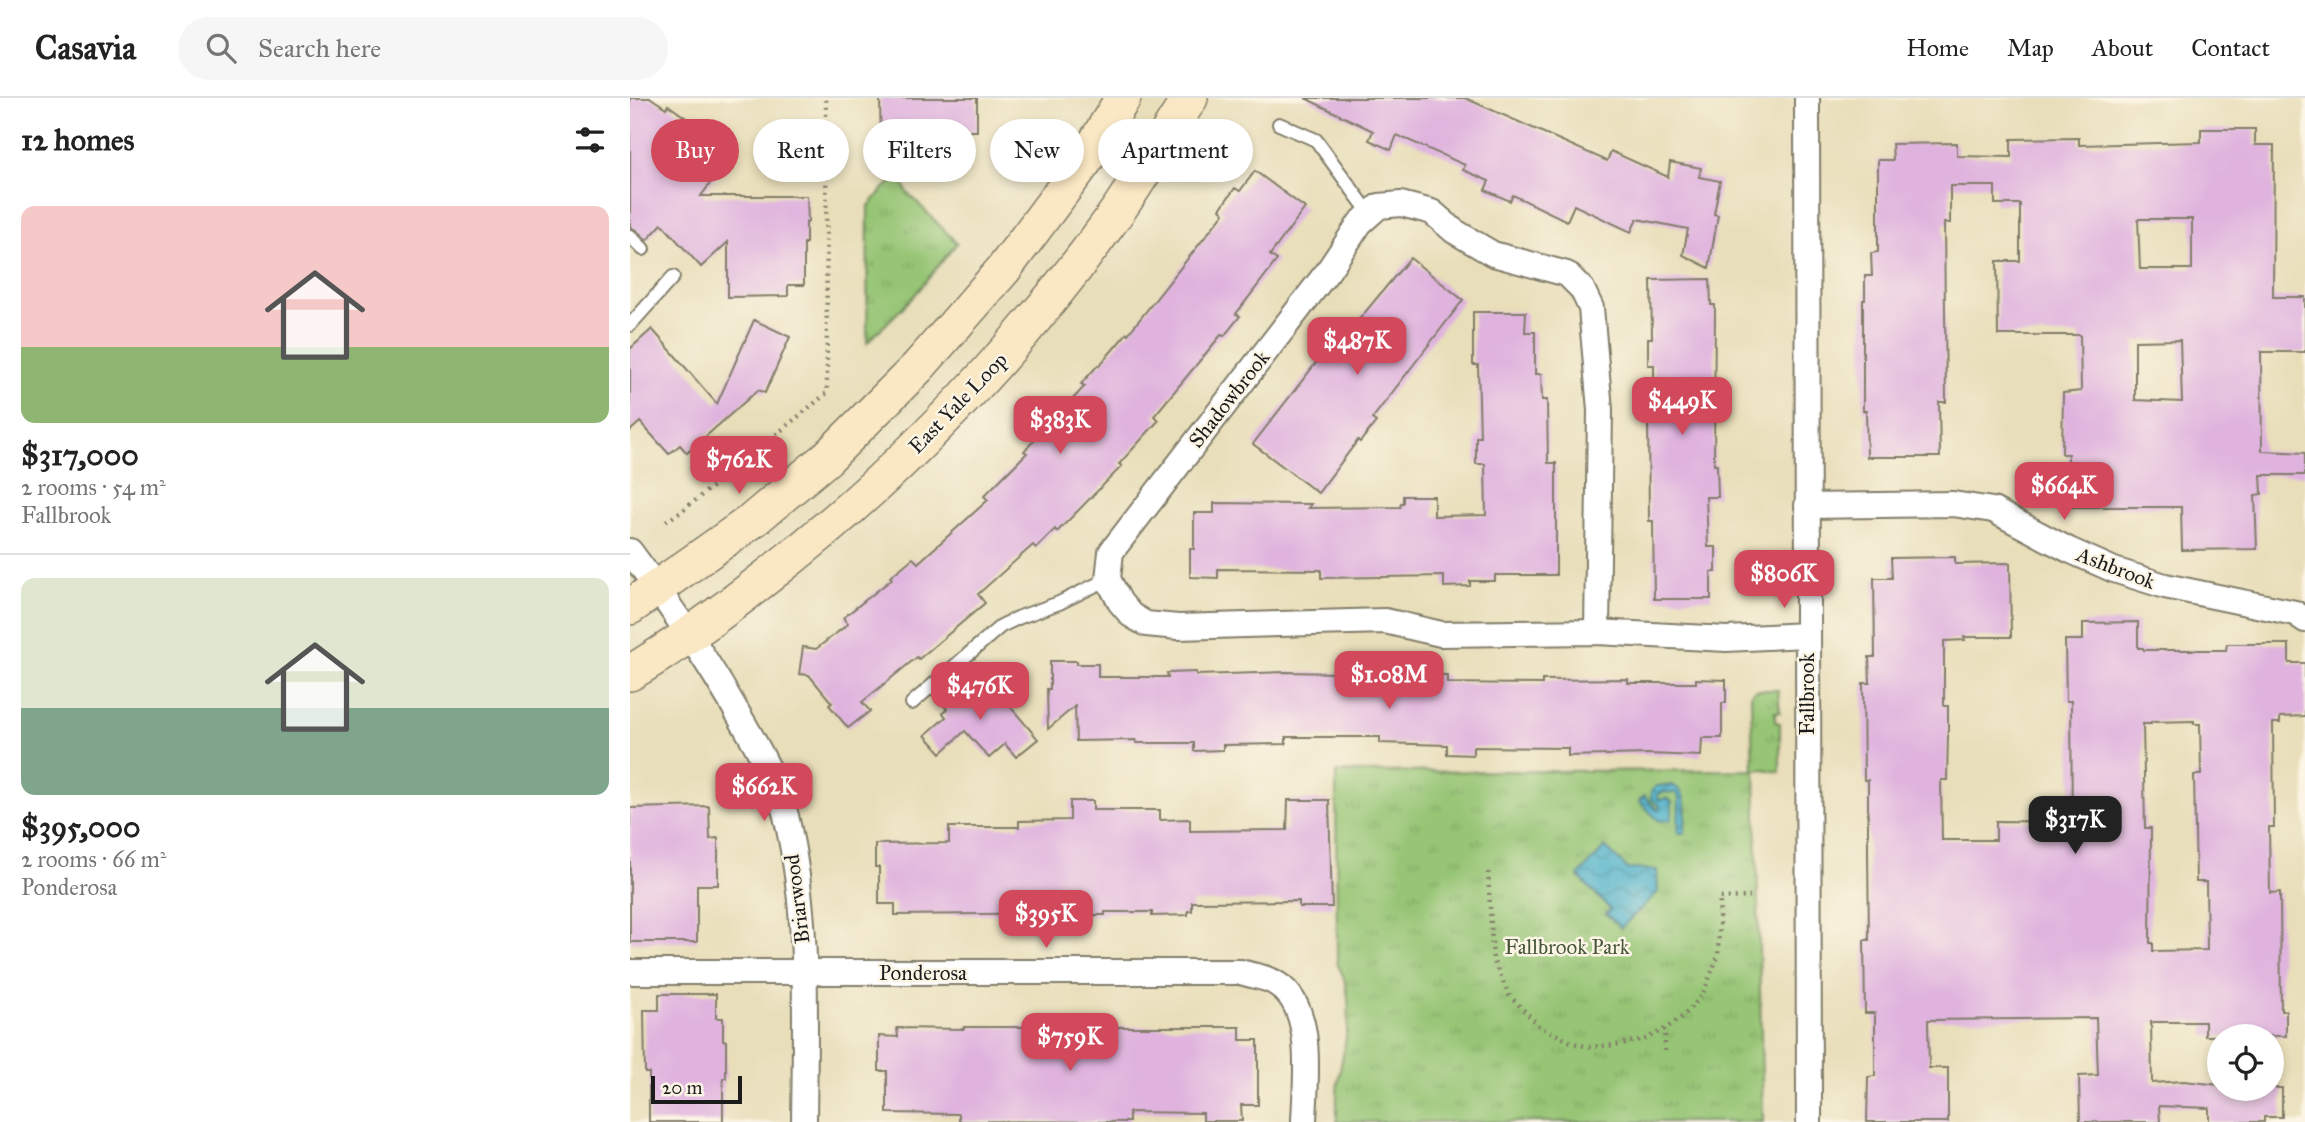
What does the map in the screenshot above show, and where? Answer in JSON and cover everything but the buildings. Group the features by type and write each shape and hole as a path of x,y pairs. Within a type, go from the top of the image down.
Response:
{"main road":[{"path":"644,598 753,520 827,458 918,367 1019,248 1084,163 1123,98"},
{"name":"East Yale Loop","path":"630,673 688,637 825,532 917,448 1005,355 1104,230 1189,98"}],"street":[{"name":"Fallbrook","path":"1807,98 1809,1122"},
{"path":"1370,214 1379,206 1401,204 1432,212 1454,231 1493,254 1567,274 1583,291 1591,308 1600,410 1597,632"},
{"name":"Shadowbrook","path":"1108,579 1111,552 1328,271 1360,223 1370,214"},
{"name":"Ashbrook","path":"1807,506 1953,504 1993,510 2114,570 2165,586 2295,613 2305,620"},
{"name":"Briarwood","path":"630,551 644,598 688,637 721,684 761,753 785,813 800,892 805,971 804,1122"},
{"path":"1108,579 1120,601 1132,615 1146,624 1168,626 1385,621 1441,634 1597,632 1726,639 1807,635"},
{"name":"Ponderosa","path":"630,972 1241,972 1277,984 1297,1006 1305,1032 1304,1122"}],"lane":[{"path":"1279,124 1316,140 1370,214"},
{"path":"630,236 643,249"},
{"path":"630,325 673,277"},
{"path":"912,703 1001,626 1059,603 1108,579"}],"path":[{"path":"666,521 681,512 827,393 826,98"},
{"path":"1488,872 1493,960 1508,995 1539,1026 1573,1043 1588,1047 1645,1039 1682,1017 1702,996 1718,956 1720,898 1750,897"},
{"path":"1665,1029 1665,1051"}],"green space":[{"path":"893,182 903,182 907,192 957,243 914,296 867,343 868,207"},
{"name":"Fallbrook Park","path":"1755,690 1778,690 1780,712 1775,712 1775,722 1780,723 1780,772 1755,770 1763,1122 1337,1122 1337,1088 1349,1007 1344,978 1337,963 1336,772 1753,770 1751,694"}],"water":[{"path":"1671,785 1681,792 1684,798 1685,833 1678,833 1679,798 1676,793 1663,792 1657,795 1659,800 1667,798 1672,802 1670,820 1659,821 1639,801 1644,796 1658,810 1660,806 1651,799 1651,792 1656,786"},
{"path":"1605,847 1628,869 1657,870 1658,892 1621,928 1606,914 1610,909 1578,876"}]}
